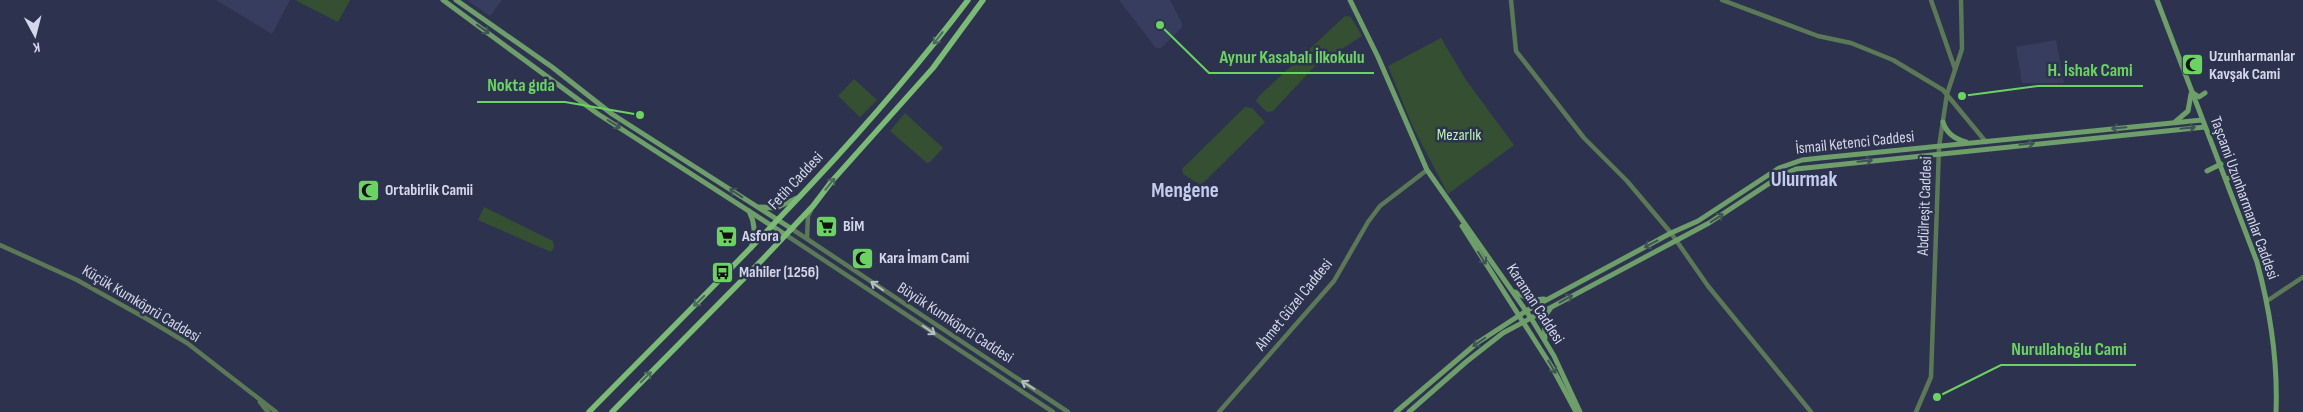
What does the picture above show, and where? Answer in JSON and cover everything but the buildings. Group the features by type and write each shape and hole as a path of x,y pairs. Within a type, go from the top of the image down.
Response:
{"main road":[{"name":"Büyük Kumköprü Caddesi","path":"443,0 558,82 598,114 786,235"},
{"name":"Büyük Kumköprü Caddesi","path":"456,0 552,67 612,114 792,229"},
{"name":"Fetih Caddesi","path":"589,412 801,195 914,69 968,0"},
{"name":"Fetih Caddesi","path":"612,412 813,206 932,68 983,0"},
{"name":"Karaman Caddesi","path":"1350,0 1378,57 1427,170 1531,318 1554,356 1578,412"},
{"name":"Taşcami Uzunharmanlar Caddesi","path":"2158,0 2255,256 2267,301 2278,385 2279,411"},
{"path":"2172,124 2188,111 2192,91 2199,97 2205,93"},
{"name":"İsmail Ketenci Caddesi","path":"1396,412 1477,343 1526,311 1706,216 1768,174 1789,164 1820,158 2202,120"},
{"path":"1943,122 1944,127 1953,137 1971,143"},
{"name":"İsmail Ketenci Caddesi","path":"1409,412 1466,362 1503,334 1674,240 1709,223 1782,175 1796,169 2205,127"},
{"path":"2207,171 2221,164"},
{"path":"2226,179 2234,176"},
{"path":"754,204 766,208 776,208 801,195"},
{"path":"749,210 754,230 750,249"},
{"name":"Karaman Caddesi","path":"1458,216 1466,233 1520,316 1578,412"},
{"path":"1511,289 1531,300 1552,297"},
{"path":"1545,341 1544,317 1552,307"}],"street":[{"path":"1511,0 1516,51 1584,138 1628,181 1671,233 1674,240 1708,286 1811,412"},
{"path":"1722,0 1818,36 1851,43 1884,56 1947,94 1986,142"},
{"path":"1931,0 1955,69"},
{"name":"Abdülreşit Caddesi","path":"1916,412 1931,377 1939,154 1947,94 1962,49 1961,0"},
{"name":"Ahmet Güzel Caddesi","path":"1218,412 1334,281 1368,222 1380,206 1427,170"},
{"path":"807,238 808,216 813,206"},
{"name":"Büyük Kumköprü Caddesi","path":"792,229 1068,412"},
{"name":"Büyük Kumköprü Caddesi","path":"786,235 1053,412"},
{"name":"Küçük Kumköprü Caddesi","path":"0,245 77,280 187,343 259,401"},
{"path":"2267,301 2303,277"},
{"path":"259,401 268,412"},
{"path":"259,401 276,412"}],"shaded area":[{"path":"216,0 290,0 272,34"},
{"path":"467,0 502,0 490,16"},
{"path":"1119,0 1170,0 1182,23 1182,27 1161,48 1156,48"},
{"path":"2056,40 2064,83 2022,83 2016,47"}],"green space":[{"path":"295,0 350,0 338,22"},
{"path":"1345,16 1351,17 1362,36 1315,66 1273,111 1267,112 1256,101 1259,96"},
{"name":"Mezarlık","path":"1441,38 1466,80 1514,145 1448,194 1413,127 1388,66"},
{"path":"854,79 877,100 860,117 838,96"},
{"path":"1245,107 1252,108 1265,122 1201,185 1183,174 1182,169"},
{"path":"905,113 943,148 930,162 927,163 890,131"},
{"path":"484,207 553,241 554,248 551,252 478,220"}],"place":[{"name":"Aynur Kasabalı İlkokulu","path":"1160,25"},
{"name":"Uzunharmanlar Kavşak Cami","path":"2193,65"},
{"name":"H. İshak Cami","path":"1962,96"},
{"name":"Nokta gıda","path":"640,115"},
{"name":"Ortabirlik Camii","path":"369,190"},
{"name":"BİM","path":"827,226"},
{"name":"Asfora","path":"726,236"},
{"name":"Kara İmam Cami","path":"863,258"},
{"name":"Mahiler (1256)","path":"723,272"},
{"name":"Nurullahoğlu Cami","path":"1937,397"}],"district":[{"name":"Uluırmak","path":"1804,179"},
{"name":"Mengene","path":"1185,190"}]}
